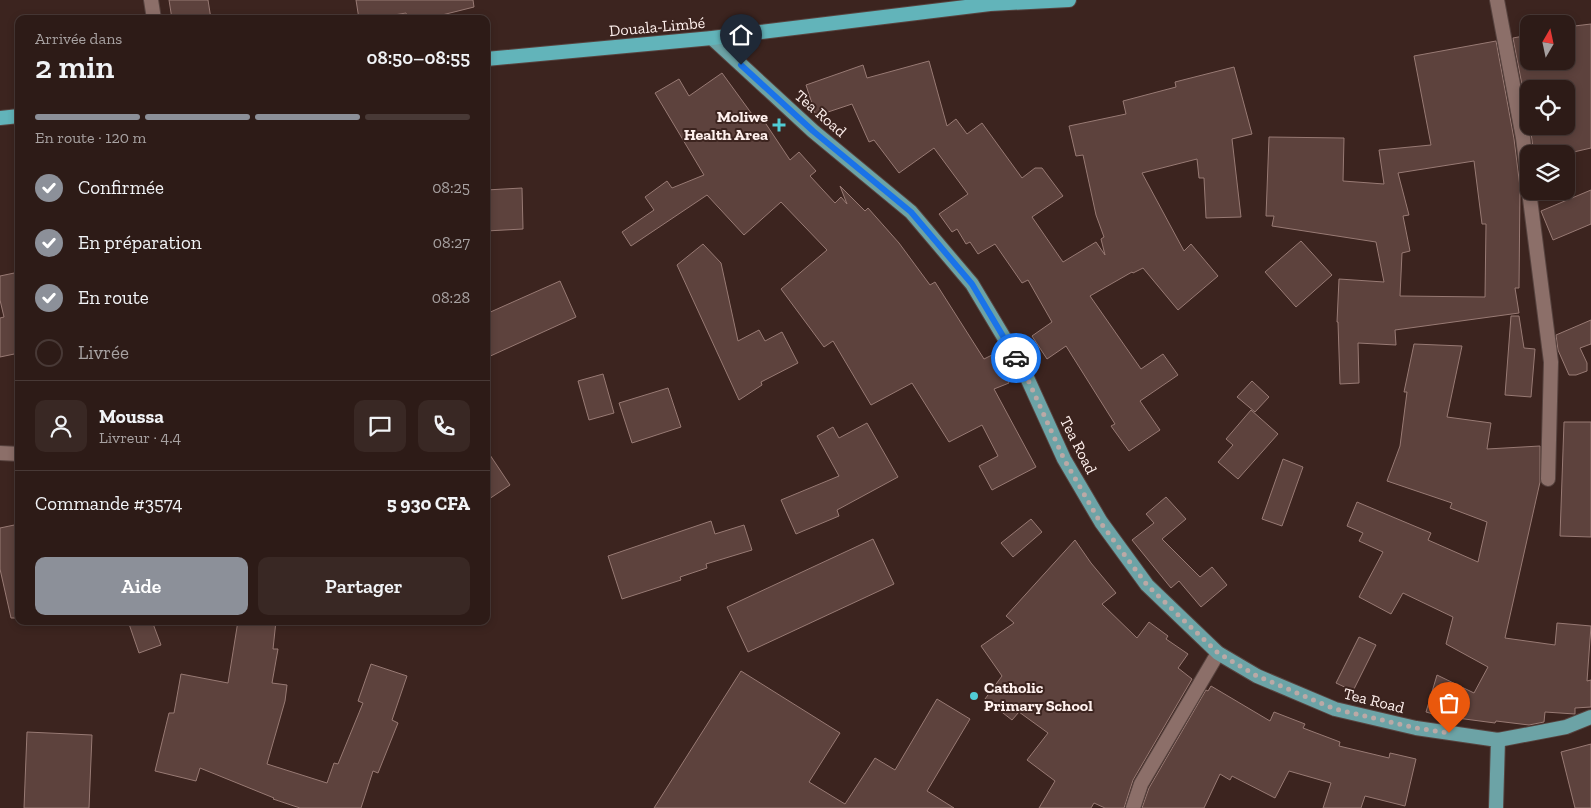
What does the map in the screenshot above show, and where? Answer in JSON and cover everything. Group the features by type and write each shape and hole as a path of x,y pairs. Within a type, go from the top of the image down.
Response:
{"highway":[{"name":"Douala-Limbé","path":"490,59 712,38 989,2 1069,0"},
{"path":"0,118 15,116"}],"main road":[{"name":"Tea Road","path":"712,38 813,131 911,212 972,284 1024,371 1064,459 1100,522 1147,585 1218,653 1257,676 1335,709 1416,728 1498,740 1566,727 1591,718"},
{"path":"1496,808 1498,740"}],"street":[{"path":"151,0 153,15"},
{"path":"1497,0 1524,145"},
{"path":"1531,200 1551,362 1548,479"},
{"path":"0,453 15,454"},
{"path":"1132,808 1141,784 1218,653"}],"building":[{"path":"169,0 208,0 210,15 171,15"},
{"path":"356,0 473,0 474,7 442,15 407,15 406,13 358,15"},
{"path":"1591,24 1591,148 1575,152 1575,145 1533,145 1531,135 1575,135 1575,80 1521,80 1513,38 1520,37 1520,70 1575,70 1575,26"},
{"path":"1496,41 1514,139 1520,187 1519,288 1515,288 1519,313 1395,330 1396,345 1358,343 1359,383 1340,384 1337,322 1339,279 1384,282 1376,242 1272,226 1274,216 1266,216 1269,137 1344,138 1343,181 1384,184 1379,150 1431,145 1414,56","holes":["1474,161 1482,224 1486,224 1485,297 1400,296 1402,253 1410,251 1403,216 1409,215 1398,173"]},
{"path":"929,61 947,126 956,119 967,134 982,123 1022,178 1035,168 1042,168 1063,196 1032,217 1063,262 1096,242 1105,255 1101,239 1104,237 1096,215 1083,155 1076,156 1069,126 1126,114 1123,101 1176,87 1175,82 1234,67 1252,134 1232,139 1241,217 1206,218 1204,178 1199,178 1197,159 1142,173 1184,251 1191,244 1218,276 1178,310 1143,268 1132,272 1090,296 1141,369 1163,354 1178,375 1140,401 1160,430 1129,451 1111,426 1115,424 1066,346 1047,359 1032,336 1052,322 1028,280 1022,283 995,244 978,254 970,242 966,244 957,229 952,232 939,214 968,194 934,148 899,173 874,140 869,142 852,104 816,116 806,85 863,65 867,78"},
{"path":"722,73 757,121 762,118 790,160 799,152 816,171 810,176 835,203 841,197 847,204 840,186 865,211 868,208 899,243 930,285 935,282 984,359 996,353 1009,383 994,389 1036,467 992,490 979,466 998,456 982,425 949,442 912,383 871,405 833,341 824,347 781,289 827,250 781,202 744,235 707,195 631,246 622,232 654,210 645,197 667,181 672,188 704,175 655,93 679,79 689,96"},
{"path":"522,188 523,229 490,231 490,190"},
{"path":"1591,190 1591,224 1553,240 1541,211 1567,200 1575,200 1575,197"},
{"path":"1301,241 1332,275 1296,307 1265,272"},
{"path":"703,244 721,263 738,341 759,330 765,341 782,332 798,363 761,382 762,385 739,400 677,265"},
{"path":"15,273 15,354 0,357 0,318 4,317 0,300 0,276"},
{"path":"560,281 576,317 490,356 490,312"},
{"path":"1511,316 1519,316 1524,348 1535,349 1531,397 1505,395"},
{"path":"1591,320 1591,344 1580,348 1587,363 1587,371 1576,375 1569,375 1558,350 1556,335"},
{"path":"1414,344 1462,346 1447,417 1491,423 1487,449 1540,446 1540,482 1505,638 1555,645 1557,623 1591,626 1587,681 1591,680 1591,707 1575,708 1575,714 1545,712 1544,722 1529,725 1457,718 1457,721 1426,712 1437,675 1474,693 1488,667 1446,644 1453,617 1403,593 1391,614 1359,597 1383,552 1359,541 1363,533 1347,526 1357,502 1431,533 1428,540 1478,562 1487,522 1450,508 1452,503 1387,481 1400,446 1407,392 1404,392"},
{"path":"603,374 614,413 589,420 578,381"},
{"path":"1252,381 1269,397 1255,412 1237,397"},
{"path":"668,388 681,427 632,443 619,403"},
{"path":"1251,410 1278,434 1238,479 1218,462 1233,445 1226,439"},
{"path":"1564,422 1591,422 1591,537 1560,536"},
{"path":"867,423 898,477 837,510 839,516 796,534 781,500 839,476 817,436 833,427 839,438"},
{"path":"490,455 510,485 490,498"},
{"path":"1283,459 1303,467 1282,526 1262,519"},
{"path":"1166,497 1186,519 1162,539 1200,577 1212,567 1227,585 1201,607 1179,581 1171,588 1132,540 1154,523 1146,514"},
{"path":"1031,519 1042,532 1013,557 1001,543"},
{"path":"711,521 715,534 744,525 752,550 706,564 707,568 680,577 681,580 622,599 608,556"},
{"path":"15,525 15,618 11,618 0,569 0,528"},
{"path":"873,539 894,584 748,652 727,607"},
{"path":"1075,540 1116,593 1102,604 1137,638 1149,622 1168,636 1166,639 1188,654 1178,668 1192,679 1133,780 1124,808 1105,808 1094,803 1091,808 1039,808 1055,781 1027,760 1048,733 1019,712 1012,720 985,699 1002,676 981,646 1014,623 1006,616"},
{"path":"129,625 154,625 161,645 139,653"},
{"path":"237,625 276,625 273,649 278,649 272,683 287,685 285,701 267,764 327,783 334,763 338,764 363,703 358,701 371,664 407,676 392,720 398,723 378,773 373,771 361,808 300,808 273,799 200,768 196,781 155,771 169,713 174,713 181,674 228,683"},
{"path":"1359,637 1376,645 1353,691 1336,683"},
{"path":"741,671 840,733 809,782 845,804 875,758 895,770 937,699 970,719 927,791 954,808 654,808"},
{"path":"1211,686 1270,721 1274,712 1305,724 1303,728 1340,742 1339,746 1389,758 1390,753 1416,759 1405,806 1365,796 1361,808 1323,808 1331,783 1289,771 1275,798 1232,776 1230,780 1220,774 1204,808 1142,808 1149,788 1206,690 1208,691"},
{"path":"27,732 92,735 89,808 24,808"},
{"path":"1591,744 1591,808 1575,808 1561,752"}],"way so far":[{"path":"1016,358 1024,371 1064,459 1100,522 1147,585 1218,653 1257,676 1335,709 1416,728 1449,733"}],"place":[{"name":"Moliwe Health Area","path":"779,125"},
{"name":"Catholic Primary School","path":"974,696"}],"route":[{"path":"741,65 813,131 911,212 972,284 1016,358"}]}
